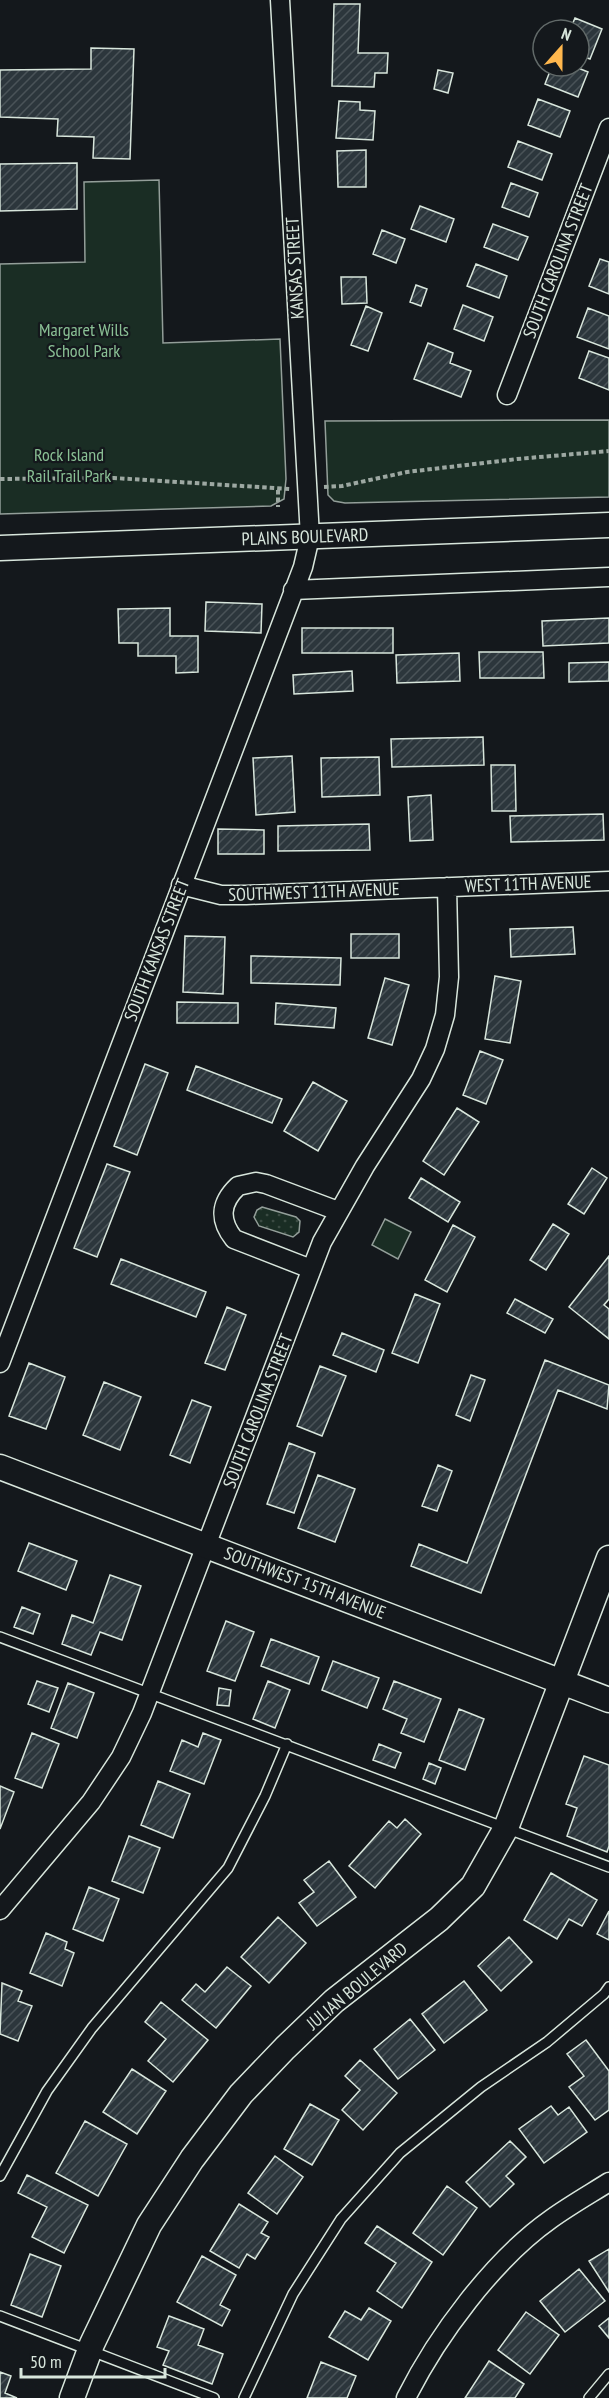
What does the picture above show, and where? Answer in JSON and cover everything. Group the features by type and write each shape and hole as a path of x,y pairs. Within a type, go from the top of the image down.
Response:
{"main road":[{"name":"PLAINS BOULEVARD","path":"0,548 609,525"},
{"name":"SOUTHWEST 15TH AVENUE","path":"0,1467 609,1700"},
{"name":"JULIAN BOULEVARD","path":"72,2398 90,2350 149,2225 192,2158 241,2094 334,2001 440,1919 472,1886 506,1828 609,1558"}],"street":[{"name":"KANSAS STREET","path":"280,0 310,537"},
{"name":"SOUTH CAROLINA STREET","path":"507,395 609,128"},
{"name":"SOUTH KANSAS STREET","path":"0,1363 293,590 310,537"},
{"path":"293,590 609,577"},
{"name":"WEST 11TH AVENUE","path":"447,887 609,881"},
{"name":"SOUTHWEST 11TH AVENUE","path":"181,885 221,895 447,887"},
{"name":"SOUTH CAROLINA STREET","path":"0,1910 91,1802 121,1757 150,1693 312,1269 338,1211 421,1079 435,1048 445,1015 449,977 447,887"},
{"path":"312,1269 234,1239 226,1228 225,1203 238,1186 256,1182 338,1211"},
{"path":"406,2398 422,2366 465,2305 499,2265 549,2221 609,2182"}],"lane":[{"path":"0,1637 609,1867"},
{"path":"0,2176 46,2091 92,2028 228,1868 265,1796 287,1744"},
{"path":"244,2398 294,2294 341,2219 400,2153 481,2087 547,2042 604,1994 609,1987"},
{"path":"0,2316 214,2398"},
{"path":"589,2398 609,2374"}],"path":[{"path":"278,490 279,507"}],"green space":[{"name":"Margaret Wills School Park","path":"159,180 163,343 280,339 286,479 284,499 271,506 0,514 0,264 85,262 84,182"},
{"path":"609,420 609,497 345,503 334,501 328,495 325,421"},
{"path":"262,1207 296,1217 300,1221 299,1232 293,1237 259,1226 254,1217 257,1210"},
{"path":"385,1219 411,1232 398,1259 372,1245"}],"building":[{"path":"334,4 360,4 358,53 388,53 387,73 375,73 374,87 332,86"},
{"path":"591,25 602,29 591,56"},
{"path":"91,48 134,49 130,159 93,158 94,137 57,136 58,119 0,117 0,70 91,69"},
{"path":"438,70 453,73 448,93 434,89"},
{"path":"547,78 586,78 578,97 545,84"},
{"path":"538,99 570,111 560,137 528,125"},
{"path":"339,101 360,102 360,110 375,111 373,140 336,138"},
{"path":"518,141 552,154 542,180 508,167"},
{"path":"366,150 366,187 338,187 337,151"},
{"path":"77,163 77,209 0,211 0,164"},
{"path":"511,183 538,193 529,217 502,207"},
{"path":"420,206 454,219 446,242 411,229"},
{"path":"493,224 528,237 518,260 484,247"},
{"path":"382,230 405,239 396,263 373,254"},
{"path":"600,259 609,262 609,294 589,286"},
{"path":"476,264 507,276 499,298 467,286"},
{"path":"341,277 366,277 367,303 342,304"},
{"path":"416,285 427,289 421,306 410,302"},
{"path":"463,305 493,317 484,341 454,329"},
{"path":"366,306 382,313 368,351 351,345"},
{"path":"588,308 609,316 609,349 577,337"},
{"path":"428,343 453,353 450,363 471,371 461,397 414,379"},
{"path":"589,351 609,358 609,390 579,378"},
{"path":"206,602 262,604 261,633 205,631"},
{"path":"170,608 170,636 198,636 198,672 176,673 176,656 138,656 138,643 119,643 118,609"},
{"path":"609,618 609,643 543,646 542,621"},
{"path":"302,628 393,628 393,653 302,653"},
{"path":"479,652 543,652 544,678 480,678"},
{"path":"459,653 460,681 397,683 396,655"},
{"path":"609,662 609,681 569,682 569,663"},
{"path":"352,671 353,691 294,694 293,675"},
{"path":"483,737 484,765 392,767 391,739"},
{"path":"292,756 295,812 256,815 253,758"},
{"path":"379,757 380,795 322,797 321,758"},
{"path":"491,765 515,765 516,811 492,811"},
{"path":"431,795 433,840 410,841 408,797"},
{"path":"603,814 604,840 511,842 510,816"},
{"path":"369,824 370,850 278,851 278,826"},
{"path":"218,829 264,830 264,854 218,854"},
{"path":"573,927 575,954 511,957 510,929"},
{"path":"351,934 399,934 399,958 351,958"},
{"path":"185,936 225,937 223,994 183,992"},
{"path":"251,956 341,958 340,985 251,983"},
{"path":"495,976 521,981 510,1043 485,1039"},
{"path":"385,978 409,985 392,1045 368,1038"},
{"path":"177,1002 238,1003 238,1023 177,1023"},
{"path":"276,1003 336,1008 334,1028 275,1024"},
{"path":"480,1051 503,1060 486,1104 463,1095"},
{"path":"145,1064 168,1073 137,1155 114,1146"},
{"path":"196,1066 282,1099 272,1123 187,1090"},
{"path":"313,1082 347,1101 318,1151 284,1131"},
{"path":"457,1108 479,1122 444,1175 423,1161"},
{"path":"107,1164 130,1172 97,1257 74,1248"},
{"path":"592,1168 607,1178 584,1214 568,1204"},
{"path":"421,1178 460,1202 448,1222 409,1198"},
{"path":"553,1224 569,1234 546,1270 530,1260"},
{"path":"453,1225 475,1237 447,1292 425,1280"},
{"path":"609,1256 609,1299 604,1305 609,1309 609,1339 569,1307"},
{"path":"121,1259 206,1292 196,1317 111,1284"},
{"path":"415,1294 440,1304 418,1363 392,1353"},
{"path":"515,1299 553,1319 545,1333 507,1313"},
{"path":"227,1307 246,1315 225,1370 205,1363"},
{"path":"342,1333 384,1350 376,1372 333,1355"},
{"path":"545,1360 609,1385 607,1409 558,1390 481,1593 411,1566 419,1544 467,1563"},
{"path":"29,1363 65,1377 46,1429 9,1416"},
{"path":"320,1366 346,1376 322,1436 297,1426"},
{"path":"471,1375 485,1380 470,1421 456,1415"},
{"path":"104,1382 141,1397 120,1450 83,1435"},
{"path":"192,1400 211,1407 190,1463 170,1455"},
{"path":"289,1443 315,1453 294,1513 267,1504"},
{"path":"438,1465 452,1471 437,1511 422,1506"},
{"path":"318,1475 355,1489 335,1542 298,1528"},
{"path":"29,1543 77,1561 66,1590 18,1571"},
{"path":"110,1575 141,1586 122,1640 100,1632 91,1655 62,1644 72,1615 93,1623"},
{"path":"22,1607 40,1614 33,1634 14,1627"},
{"path":"226,1621 254,1632 235,1681 207,1671"},
{"path":"271,1639 319,1657 309,1684 261,1666"},
{"path":"333,1661 379,1678 367,1708 322,1690"},
{"path":"37,1681 58,1688 49,1712 28,1704"},
{"path":"268,1681 290,1690 275,1728 253,1719"},
{"path":"394,1681 441,1699 424,1742 401,1733 407,1719 383,1709"},
{"path":"68,1683 94,1693 77,1738 51,1728"},
{"path":"219,1688 231,1690 229,1706 217,1705"},
{"path":"459,1709 484,1719 465,1770 439,1760"},
{"path":"32,1733 59,1744 42,1788 15,1778"},
{"path":"203,1733 221,1740 204,1784 170,1771 182,1740 198,1747"},
{"path":"379,1744 401,1753 395,1768 373,1760"},
{"path":"584,1756 609,1765 609,1846 607,1852 567,1836 577,1808 566,1804"},
{"path":"429,1763 441,1768 435,1784 423,1779"},
{"path":"158,1781 190,1794 173,1838 141,1825"},
{"path":"0,1786 14,1792 0,1829"},
{"path":"405,1819 421,1834 375,1888 349,1866 389,1821 397,1828"},
{"path":"129,1836 160,1848 143,1893 112,1881"},
{"path":"329,1861 356,1897 317,1926 299,1903 314,1892 304,1880"},
{"path":"551,1873 597,1900 582,1926 569,1919 557,1939 524,1920"},
{"path":"89,1887 119,1899 103,1941 73,1929"},
{"path":"609,1911 609,1940 597,1934"},
{"path":"278,1917 306,1943 269,1983 241,1957"},
{"path":"46,1933 67,1942 65,1949 74,1953 62,1986 30,1973"},
{"path":"509,1937 532,1962 501,1991 478,1966"},
{"path":"227,1967 251,1986 216,2028 182,2000 196,1984 205,1992"},
{"path":"464,1981 487,2010 444,2043 422,2014"},
{"path":"2,1983 22,1991 18,2001 32,2006 18,2041 0,2034"},
{"path":"161,2002 208,2040 173,2082 148,2061 166,2039 145,2022"},
{"path":"410,2019 435,2050 398,2079 374,2049"},
{"path":"586,2040 609,2071 609,2110 595,2120 569,2087 584,2076 567,2054"},
{"path":"360,2060 397,2093 363,2130 342,2110 360,2090 345,2076"},
{"path":"132,2069 166,2091 137,2134 103,2112"},
{"path":"310,2104 339,2120 312,2165 284,2149"},
{"path":"551,2106 558,2115 569,2107 587,2132 544,2163 519,2129"},
{"path":"85,2121 127,2144 98,2196 56,2173"},
{"path":"510,2141 526,2157 506,2176 514,2184 490,2207 466,2182"},
{"path":"275,2156 303,2177 277,2214 248,2193"},
{"path":"27,2175 88,2205 64,2253 32,2237 47,2207 18,2193"},
{"path":"447,2186 477,2208 443,2255 413,2233"},
{"path":"239,2204 268,2222 261,2233 269,2237 255,2259 247,2254 239,2268 210,2251"},
{"path":"377,2226 432,2262 402,2308 377,2291 396,2263 365,2243"},
{"path":"609,2249 609,2292 589,2261"},
{"path":"30,2254 61,2266 42,2317 11,2305"},
{"path":"202,2256 236,2275 220,2305 230,2310 222,2326 177,2302"},
{"path":"579,2269 605,2301 565,2332 540,2301"},
{"path":"369,2308 391,2321 368,2360 329,2337 345,2311 361,2320"},
{"path":"526,2312 559,2335 530,2374 498,2350"},
{"path":"169,2316 204,2329 198,2345 223,2354 212,2384 163,2365 169,2351 157,2347"},
{"path":"609,2318 609,2338 599,2326"},
{"path":"489,2361 524,2384 515,2398 465,2398"},
{"path":"321,2362 356,2376 347,2398 307,2398"},
{"path":"0,2372 11,2376 5,2393 17,2398 0,2398"}],"park label":[{"name":"Rock Island Rail Trail Park","path":"69,465"}]}
